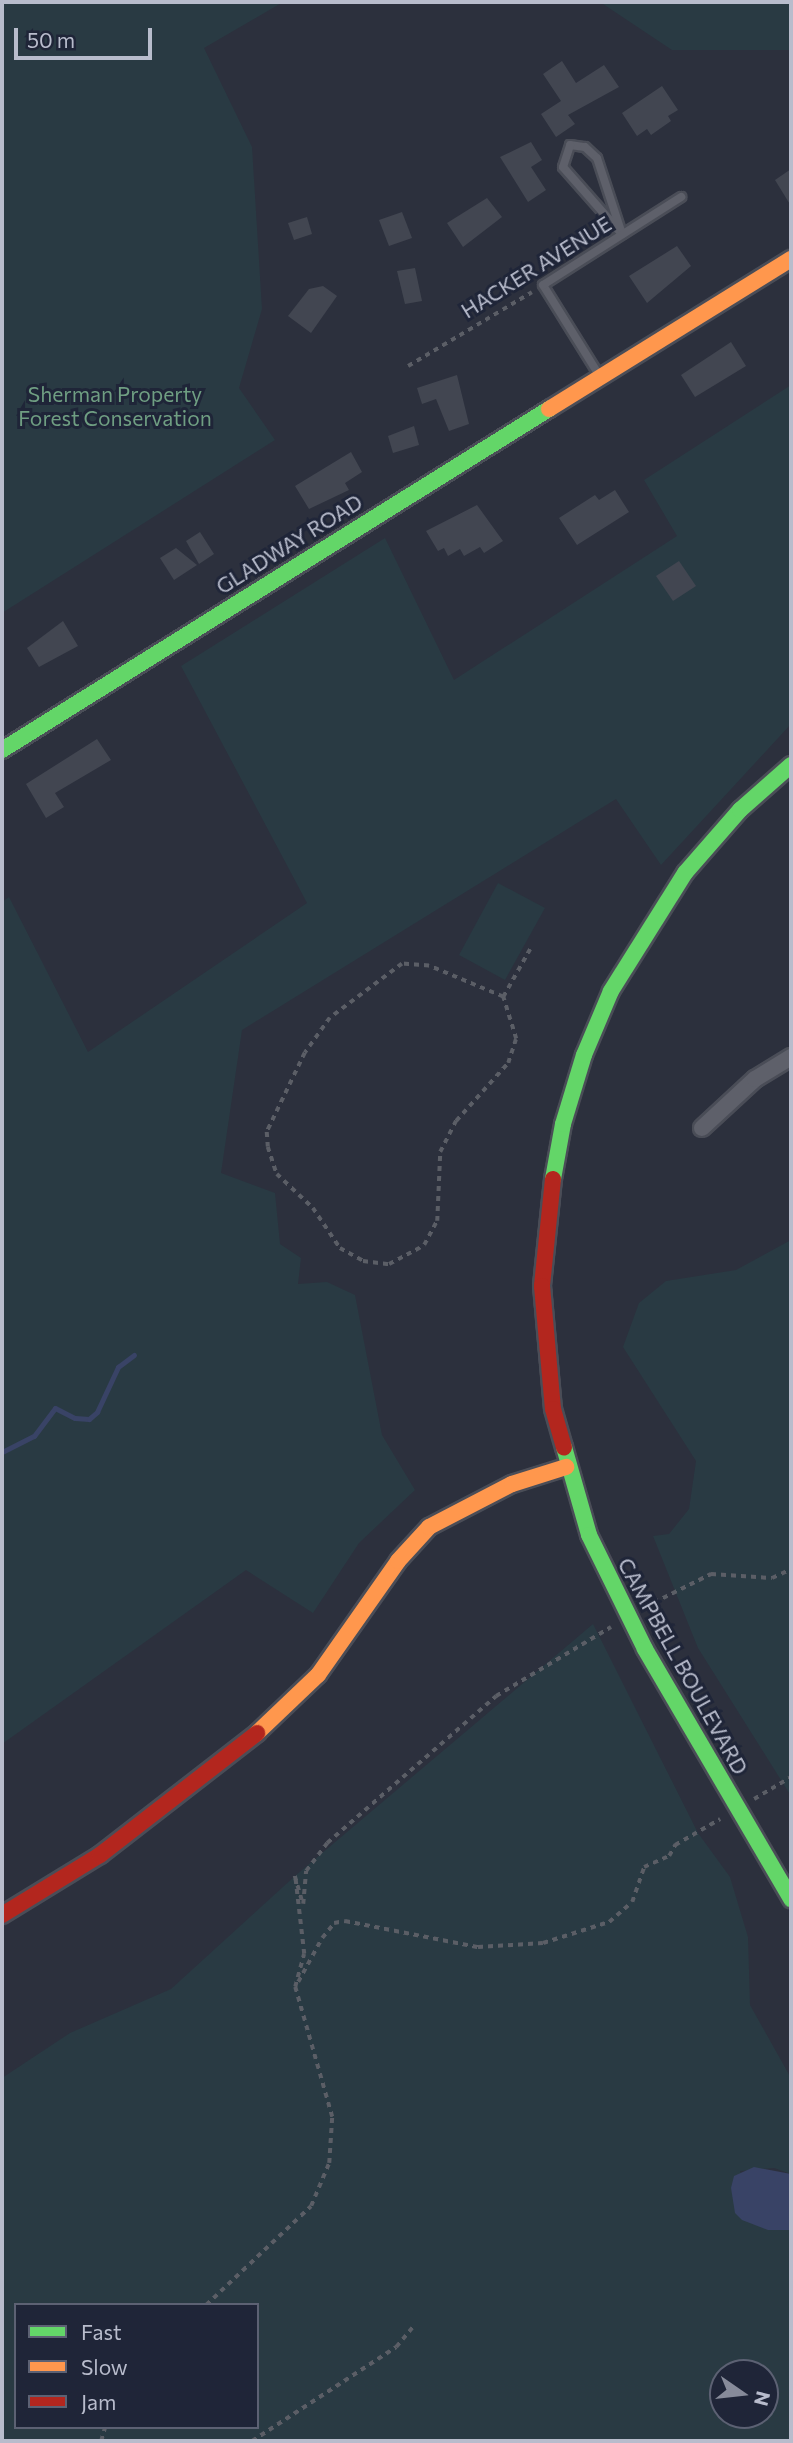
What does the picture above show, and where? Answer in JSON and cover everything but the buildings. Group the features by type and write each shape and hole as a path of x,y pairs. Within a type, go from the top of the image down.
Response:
{"street":[{"name":"GLADWAY ROAD","path":"2,750 791,258"},
{"name":"CAMPBELL BOULEVARD","path":"791,765 721,831 655,915 611,991 573,1088 550,1190 542,1286 548,1374 566,1466 589,1535 627,1616 791,1899"},
{"path":"702,1128 755,1079 791,1057"},
{"path":"2,1914 132,1832 255,1735 318,1675 398,1561 429,1527 512,1484 566,1466"}],"lane":[{"path":"570,145 585,147 597,158 622,234 563,167 570,145"},
{"name":"HACKER AVENUE","path":"543,285 681,197"},
{"path":"543,285 600,377"}],"path":[{"name":"HACKER AVENUE","path":"408,366 543,285"},
{"path":"503,997 429,966 402,964 330,1018 304,1053 267,1132 268,1147 277,1174 313,1208 340,1248 363,1261 389,1264 424,1245 437,1221 440,1153 456,1121 508,1063 516,1039 503,997 530,949"},
{"path":"208,2303 311,2206 329,2163 332,2117 295,1987 303,1954 295,1877 303,1904 306,1871 327,1843 496,1696 627,1616 711,1574 772,1578 791,1569"},
{"path":"295,1987 322,1938 334,1923 345,1921 478,1947 543,1943 609,1922 632,1902 645,1867 669,1856 675,1845 791,1777"},
{"path":"252,2441 396,2347 413,2327"}],"green space":[{"name":"Sherman Property Forest Conservation","path":"2,2 283,2 204,48 252,147 262,309 239,388 275,440 2,613"},
{"path":"600,2 791,2 791,50 672,50"},
{"path":"791,385 791,724 661,865 616,799 242,1030 221,1173 275,1193 280,1244 301,1258 298,1284 327,1282 355,1295 382,1435 415,1490 359,1543 313,1613 246,1570 2,1744 2,902 9,897 88,1052 307,903 181,666 385,538 454,680 677,536 644,480"},
{"path":"498,883 545,908 505,980 459,955"},
{"path":"791,1240 791,1796 698,1648 653,1536 669,1534 689,1509 696,1461 623,1347 639,1303 666,1281 736,1270"},
{"path":"593,1624 698,1833 730,1877 748,1937 750,2005 791,2078 791,2174 774,2168 740,2171 768,2230 791,2230 791,2441 2,2441 2,2078 70,2033 171,1989 295,1876"}],"water":[{"path":"754,2167 791,2174 791,2230 768,2230 742,2220 735,2213 731,2188 734,2176"}],"waterway":[{"path":"2,1452 34,1436 55,1408 75,1418 89,1419 97,1412 118,1367 134,1355"}],"traffic: fast":[{"path":"2,750 549,409"},
{"path":"553,1179 563,1124 584,1055 611,991 685,873 740,810 791,765"},
{"path":"564,1447 589,1535 645,1649 791,1899"}],"traffic: slow":[{"path":"549,409 791,259"},
{"path":"257,1733 318,1675 398,1561 429,1527 512,1484 566,1467"}],"traffic: jam":[{"path":"553,1179 542,1286 553,1409 564,1447"},
{"path":"2,1915 100,1855 257,1733"}]}
